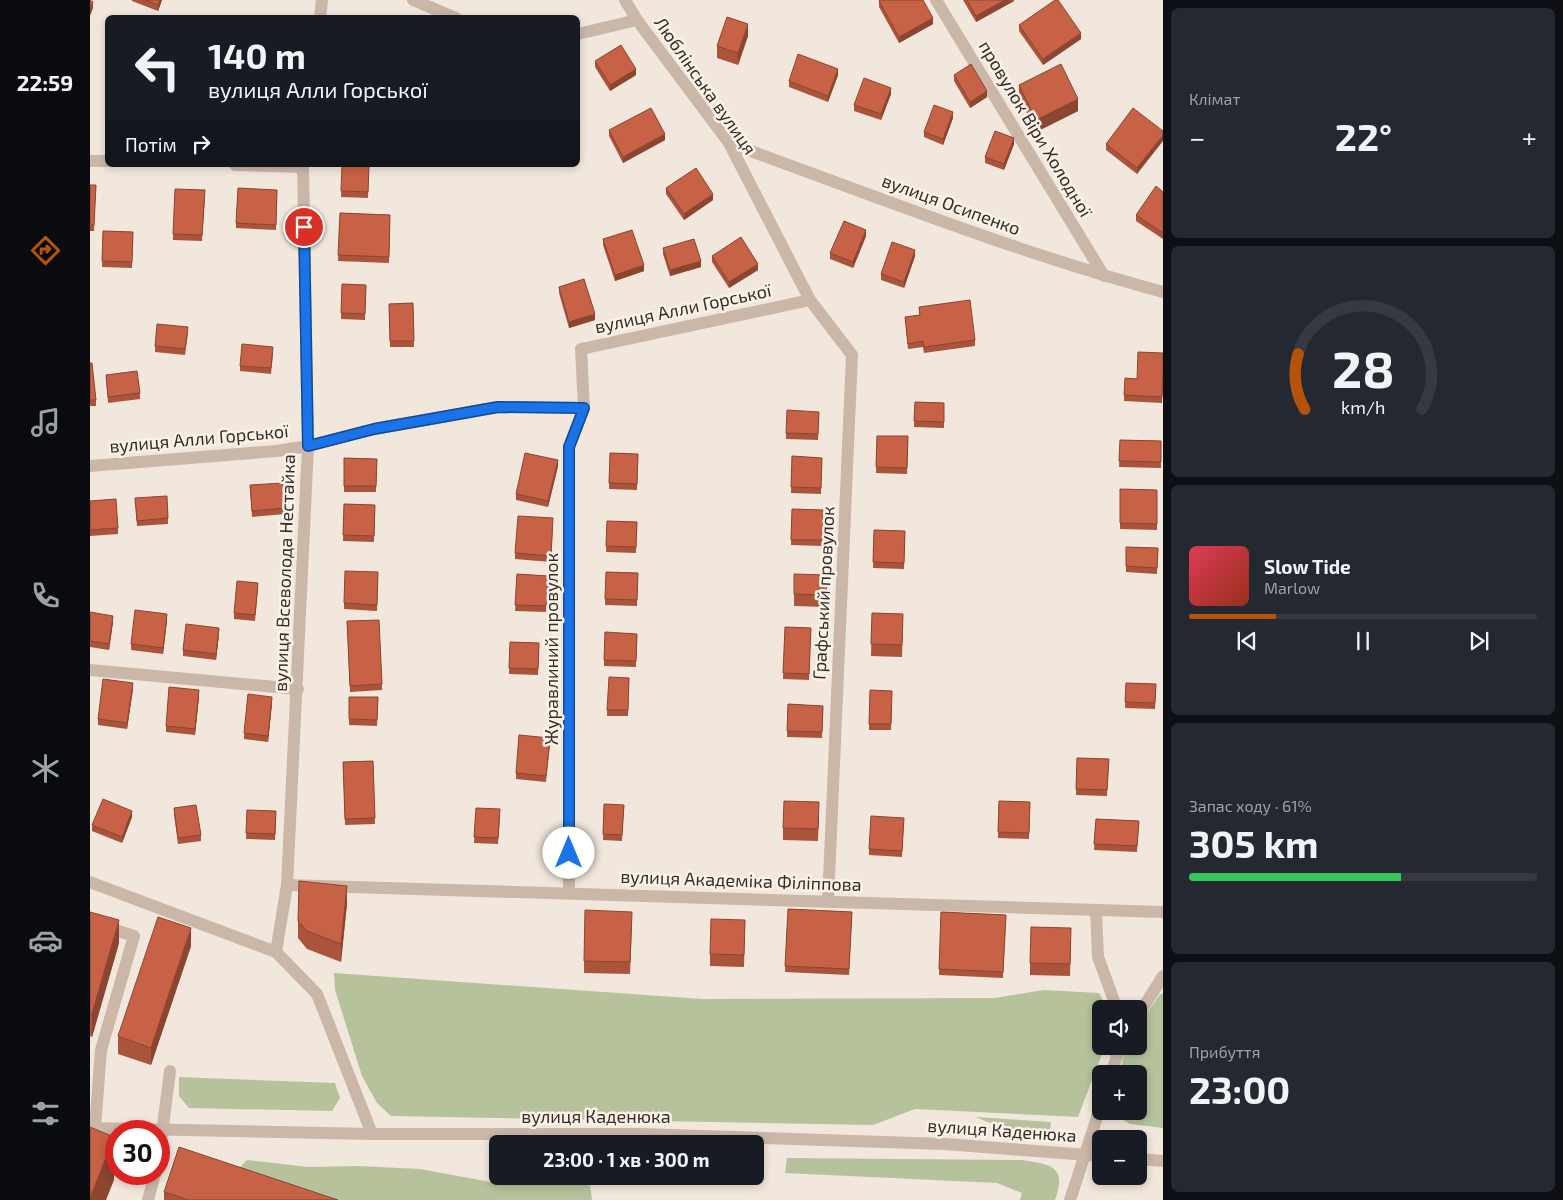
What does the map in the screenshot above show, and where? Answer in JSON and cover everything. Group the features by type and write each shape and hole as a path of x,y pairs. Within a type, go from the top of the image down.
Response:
{"street":[{"path":"320,15 322,0"},
{"path":"413,0 449,15"},
{"name":"Люблінська вулиця","path":"625,0 637,20 728,143 810,300"},
{"name":"провулок Віри Холодної","path":"936,0 1104,276"},
{"path":"580,34 637,20"},
{"name":"вулиця Осипенко","path":"728,143 1016,247 1104,276 1163,292"},
{"path":"90,160 105,161"},
{"name":"вулиця Всеволода Нестайка","path":"276,952 288,885 308,446 303,167"},
{"name":"вулиця Алли Горської","path":"90,466 276,451 308,446 374,429 498,407 584,408 581,349 810,300"},
{"name":"Графський провулок","path":"810,300 852,355 828,901"},
{"name":"Журавлиний провулок","path":"569,893 569,447 584,408"},
{"path":"90,670 298,689"},
{"path":"90,882 276,952 317,994 372,1134"},
{"name":"вулиця Академіка Філіппова","path":"288,885 1163,912"},
{"path":"1096,910 1098,957 1114,1000"},
{"path":"90,922 134,936 101,1050 94,1085 93,1128"},
{"path":"1147,1001 1163,976"},
{"path":"163,1120 170,1071"},
{"path":"1070,1200 1096,1120"},
{"name":"вулиця Каденюка","path":"170,1130 372,1134 642,1134 945,1144 1092,1155"},
{"path":"1147,1160 1163,1161"},
{"path":"148,1200 152,1185"}],"green space":[{"path":"334,973 703,999 995,998 1044,990 1099,993 1103,1000 1092,1000 1092,1055 1102,1055 1098,1065 1092,1065 1092,1080 1078,1117 915,1109 873,1125 391,1116 377,1103 362,1076 335,990"},
{"path":"1160,994 1163,994 1163,1128 1130,1124 1123,1120 1147,1120 1147,1065 1122,1065 1124,1055 1147,1055 1147,1013"},
{"path":"179,1077 335,1083 340,1098 332,1111 189,1108 179,1096"},
{"path":"975,1117 1051,1122 1050,1132 1006,1129"},
{"path":"787,1158 1021,1160 1040,1163 1053,1168 1059,1180 1055,1200 1020,1200 1022,1193 997,1183 785,1173"},
{"path":"247,1160 308,1167 359,1166 420,1169 489,1182 489,1185 590,1185 592,1200 277,1200 230,1178"}],"building":[{"path":"145,0 160,0 158,5"},
{"path":"880,0 923,0 933,18 899,37"},
{"path":"967,0 1005,0 976,16"},
{"path":"1055,0 1058,0 1081,33 1043,59 1019,25"},
{"path":"727,17 748,24 738,53 717,46"},
{"path":"621,45 636,69 610,85 595,61"},
{"path":"798,54 838,69 828,96 789,81"},
{"path":"971,64 987,91 970,102 954,75"},
{"path":"1061,64 1078,99 1036,120 1019,85"},
{"path":"864,78 891,88 881,114 854,105"},
{"path":"934,105 953,112 943,139 924,132"},
{"path":"651,108 665,134 623,157 609,130"},
{"path":"1133,108 1163,131 1163,135 1137,168 1106,144"},
{"path":"995,131 1014,138 1004,164 985,157"},
{"path":"342,167 369,167 368,192 341,191"},
{"path":"696,168 713,194 684,214 666,188"},
{"path":"90,185 96,185 94,225 90,225"},
{"path":"1156,186 1163,192 1163,233 1136,215"},
{"path":"238,188 277,190 276,225 236,223"},
{"path":"175,189 205,190 202,235 173,234"},
{"path":"340,213 390,215 389,257 338,255"},
{"path":"844,221 866,230 853,262 830,253"},
{"path":"632,230 644,265 615,275 603,239"},
{"path":"103,231 133,232 132,262 102,261"},
{"path":"741,237 758,264 729,282 712,256"},
{"path":"694,239 701,261 670,270 663,248"},
{"path":"892,242 915,250 904,282 881,274"},
{"path":"584,279 595,314 569,322 559,287"},
{"path":"342,284 366,285 365,314 341,313"},
{"path":"970,300 975,340 924,347 923,341 908,344 905,317 920,315 919,307"},
{"path":"413,303 414,341 390,341 389,304"},
{"path":"157,324 188,327 185,349 155,346"},
{"path":"242,344 273,347 271,368 240,366"},
{"path":"1138,352 1163,353 1162,397 1124,395 1125,378 1137,379"},
{"path":"90,363 92,363 96,400 90,400"},
{"path":"137,371 140,393 108,397 106,375"},
{"path":"915,402 944,403 944,422 914,421"},
{"path":"787,410 819,412 818,434 786,433"},
{"path":"877,436 908,436 907,468 876,467"},
{"path":"1120,440 1161,441 1161,462 1119,461"},
{"path":"525,453 558,460 548,501 516,494"},
{"path":"610,453 638,454 637,484 609,483"},
{"path":"792,456 822,458 821,488 791,487"},
{"path":"344,458 377,459 376,486 344,486"},
{"path":"283,483 285,508 252,511 250,485"},
{"path":"1120,489 1157,490 1157,524 1120,523"},
{"path":"167,496 168,518 137,521 135,498"},
{"path":"116,499 118,528 90,530 90,501"},
{"path":"344,504 375,505 374,536 343,535"},
{"path":"792,509 823,510 822,540 791,540"},
{"path":"518,516 553,518 551,556 515,553"},
{"path":"607,521 637,522 636,547 606,546"},
{"path":"874,530 905,531 904,563 873,562"},
{"path":"1126,547 1158,548 1157,568 1126,566"},
{"path":"345,571 378,572 377,605 344,603"},
{"path":"606,572 638,573 637,600 605,599"},
{"path":"517,574 548,576 546,606 515,605"},
{"path":"794,574 827,575 826,595 794,594"},
{"path":"237,581 258,583 255,615 234,613"},
{"path":"135,610 167,614 163,648 131,644"},
{"path":"90,612 113,616 109,644 90,641"},
{"path":"872,613 903,614 902,645 871,644"},
{"path":"379,620 382,684 350,686 347,621"},
{"path":"186,624 219,628 216,654 183,650"},
{"path":"785,627 811,628 809,674 783,673"},
{"path":"605,632 637,634 636,661 604,660"},
{"path":"510,642 539,643 538,669 509,668"},
{"path":"609,677 629,678 628,710 607,710"},
{"path":"103,679 133,683 127,723 98,719"},
{"path":"1126,683 1156,684 1155,703 1125,702"},
{"path":"169,687 199,690 195,729 166,726"},
{"path":"870,690 892,691 891,724 869,724"},
{"path":"248,694 272,697 268,736 244,733"},
{"path":"349,697 378,697 377,720 349,719"},
{"path":"788,704 823,706 822,732 787,731"},
{"path":"519,735 550,738 546,776 516,773"},
{"path":"1077,758 1109,759 1107,790 1076,789"},
{"path":"373,761 375,818 345,819 343,762"},
{"path":"103,799 132,811 122,837 92,825"},
{"path":"784,801 819,802 818,829 783,828"},
{"path":"999,801 1030,802 1029,833 998,832"},
{"path":"604,804 624,805 622,835 603,834"},
{"path":"196,805 201,835 178,838 174,808"},
{"path":"476,808 500,809 498,838 474,837"},
{"path":"247,810 276,811 275,834 246,833"},
{"path":"871,816 904,818 902,851 869,849"},
{"path":"1096,819 1139,821 1137,846 1094,844"},
{"path":"299,881 347,886 341,944 307,931 298,921"},
{"path":"788,909 852,912 849,969 785,966"},
{"path":"585,910 632,912 630,962 584,961"},
{"path":"90,912 119,920 92,1014 90,1014"},
{"path":"941,912 1006,915 1003,972 939,969"},
{"path":"158,917 191,928 151,1048 118,1036"},
{"path":"711,919 745,920 744,955 710,954"},
{"path":"1031,927 1071,928 1070,964 1030,963"},
{"path":"90,1127 105,1133 105,1160 90,1198"},
{"path":"179,1147 338,1200 189,1200 164,1192 166,1185 170,1185 170,1174"}],"route":[{"path":"304,227 308,446 374,429 498,407 584,408 569,447 569,853"}]}
